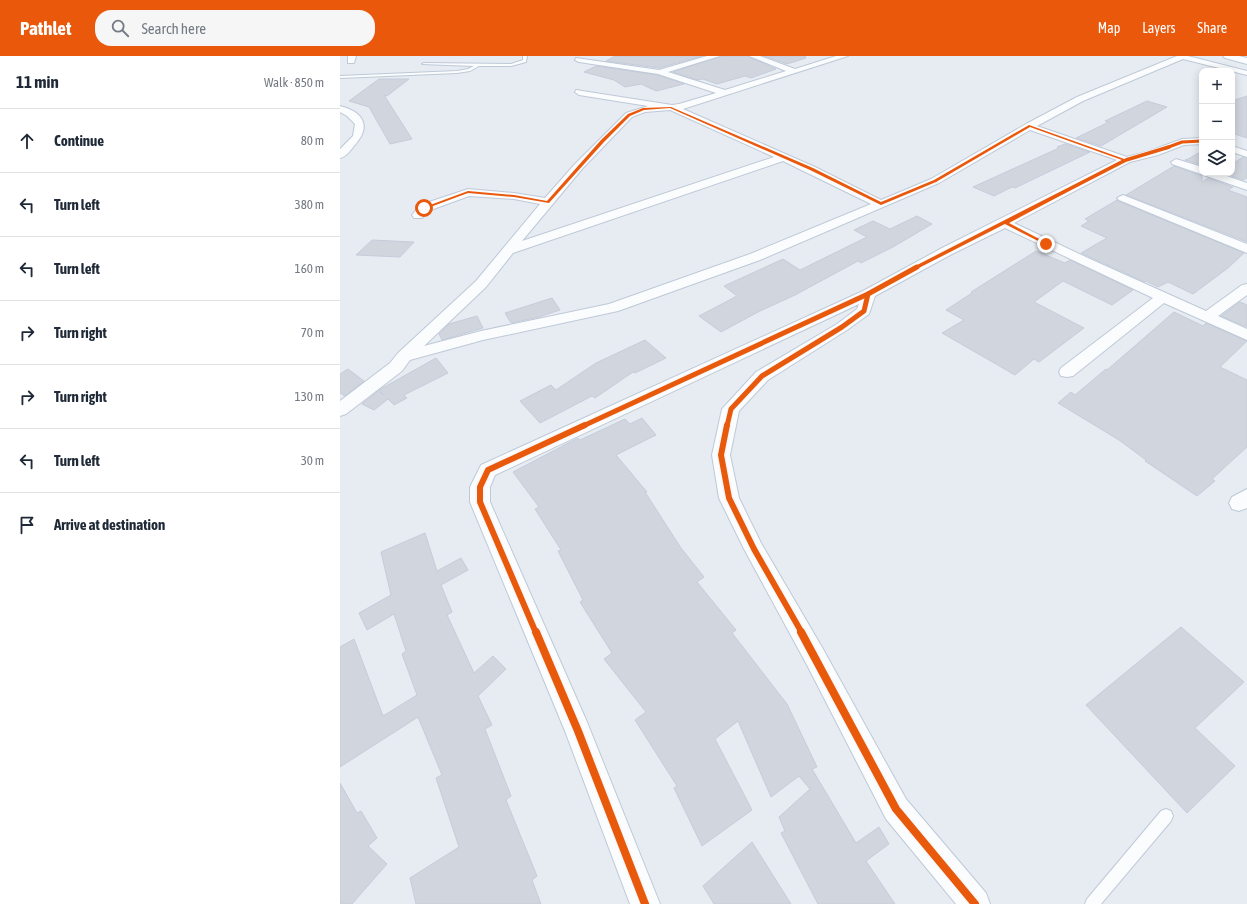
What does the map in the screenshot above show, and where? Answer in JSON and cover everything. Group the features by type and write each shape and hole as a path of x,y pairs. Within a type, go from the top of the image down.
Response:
{"main road":[{"path":"1228,56 1247,61"}],"street":[{"path":"659,72 716,56"},
{"path":"753,56 793,71"},
{"path":"340,410 396,367 404,357 481,284 578,167 629,115 643,109 680,107 844,56"},
{"path":"404,357 481,336 613,308 755,256 935,181 1029,126 1080,99 1184,56 1247,73"},
{"path":"579,60 659,72 724,94"},
{"path":"579,92 670,107 783,157 881,204"},
{"path":"340,109 354,117 360,123 361,132 340,155"},
{"path":"1029,126 1126,160"},
{"path":"645,904 578,731 480,502 480,487 488,470 868,294 947,250 1005,223 1126,160 1154,153 1182,142 1199,141"},
{"path":"1235,150 1247,154"},
{"path":"509,250 783,157"},
{"path":"1176,162 1199,170"},
{"path":"1216,176 1247,187"},
{"path":"418,215 424,208 468,192 514,196 548,202"},
{"path":"1123,198 1247,249"},
{"path":"1005,223 1247,335"},
{"path":"1208,317 1247,288"},
{"path":"868,294 864,311 842,327 762,376 731,409 721,455 729,498 754,549 815,657 896,809 975,904"},
{"path":"1068,372 1163,297"}],"lane":[{"path":"424,64 518,64 525,61 525,56"},
{"path":"340,77 457,72 469,70 478,65"},
{"path":"1092,904 1166,816"}],"building":[{"path":"615,56 702,56 659,68 606,61"},
{"path":"721,56 748,56 776,69 751,78 745,76 717,84 673,72"},
{"path":"764,56 805,56 806,58 787,64"},
{"path":"596,66 658,75 684,84 656,91 641,84 625,87 614,80 584,72"},
{"path":"379,79 409,79 387,96 384,95 412,139 390,144 369,107 349,101"},
{"path":"1247,96 1247,138 1235,134 1235,100"},
{"path":"1147,101 1167,107 1101,146 1076,138 1109,122 1105,121"},
{"path":"1065,144 1090,152 1015,188 1012,187 994,196 973,187 1059,148 1057,147"},
{"path":"1199,153 1199,164 1185,160"},
{"path":"1243,157 1247,158 1247,178 1243,180 1232,176 1235,176 1235,162"},
{"path":"1174,166 1202,176 1202,182 1208,178 1233,187 1228,190 1247,197 1247,242 1126,195"},
{"path":"1117,200 1244,253 1228,268 1193,294 1168,282 1158,287 1146,281 1145,282 1081,253 1107,238 1081,226 1089,221 1085,219"},
{"path":"917,216 932,224 893,247 861,263 858,261 721,332 699,316 737,296 724,286 783,259 800,270 867,237 854,230 873,221 890,229"},
{"path":"372,240 414,242 400,257 356,255"},
{"path":"1036,251 1065,263 1070,260 1133,290 1112,305 1063,281 1034,302 1084,328 1039,362 1034,359 1015,375 942,333 964,320 946,310 972,293 971,292"},
{"path":"552,298 560,310 539,317 511,323 505,313"},
{"path":"1240,302 1247,305 1247,327 1221,316"},
{"path":"1174,312 1203,326 1206,323 1247,341 1220,367 1247,380 1247,447 1212,479 1215,481 1197,496 1145,461 1146,460 1119,440 1058,403 1071,392 1075,395 1106,369 1107,370"},
{"path":"477,316 483,328 442,340 439,334 449,324"},
{"path":"645,340 666,358 635,373 633,372 595,398 592,396 540,423 520,401 551,385 556,390 596,363"},
{"path":"436,358 448,373 404,395 407,398 394,405 388,399 374,410 362,404 378,391 384,395 379,390"},
{"path":"348,369 364,381 345,396 340,393 340,374"},
{"path":"642,418 656,435 616,455 647,492 645,492 681,548 704,577 697,582 736,630 732,633 787,704 817,767 812,769 856,843 879,827 889,844 866,861 895,904 818,904 781,833 785,831 779,817 810,789 799,776 771,797 738,721 715,739 752,810 702,846 674,788 677,786 635,720 646,712 604,659 612,653 580,602 583,600 558,551 561,550 535,509 539,507 513,472 578,438 580,440 625,419 630,424"},
{"path":"425,533 437,571 461,558 468,570 441,585 452,612 447,615 474,673 493,656 506,669 478,696 492,725 485,729 511,796 506,800 537,876 532,880 541,904 416,904 410,878 459,847 436,778 442,775 418,717 340,767 340,647 354,639 383,716 417,695 402,654 406,651 394,614 367,630 359,613 391,595 381,552"},
{"path":"1181,627 1244,682 1195,728 1235,766 1187,813 1086,705"},
{"path":"340,783 357,813 361,811 377,838 368,846 387,864 352,904 340,904"},
{"path":"752,842 791,904 714,904 703,886"}],"cycle path":[{"path":"645,904 578,731 480,502 480,487 488,470 868,294 947,251 1005,223 1126,160 1154,153 1182,142 1199,141"},
{"path":"868,294 864,311 842,327 762,376 731,409 721,455 729,498 754,549 815,657 896,809 975,904"}],"route":[{"path":"424,208 468,192 484,192 548,202 602,141 629,115 643,109 670,107 812,169 881,204 935,181 1013,137 1029,126 1126,160 1005,223 1046,244"}]}
